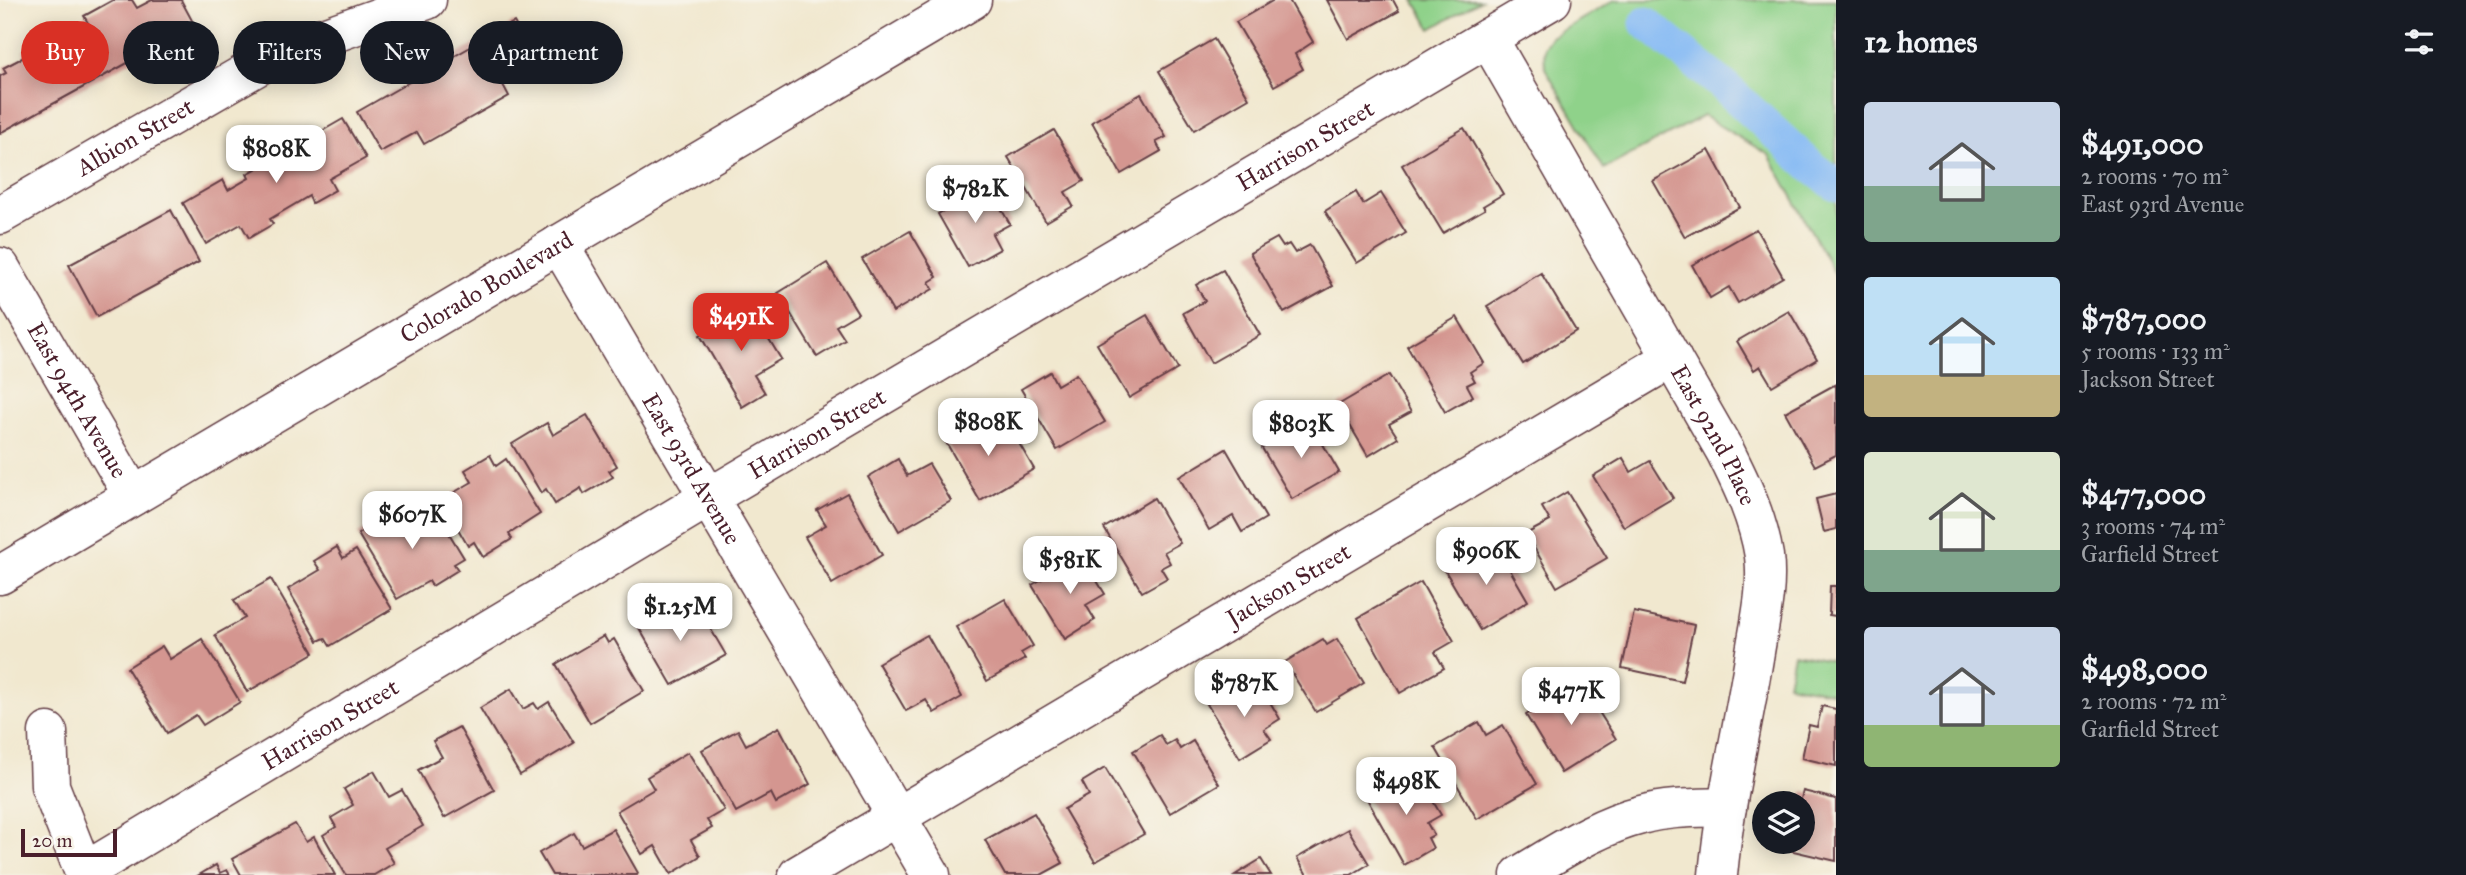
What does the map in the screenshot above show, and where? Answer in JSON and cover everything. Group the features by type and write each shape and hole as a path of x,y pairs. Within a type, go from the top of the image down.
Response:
{"street":[{"name":"Albion Street","path":"0,215 284,51 427,0"},
{"name":"Colorado Boulevard","path":"0,575 972,0"},
{"name":"Harrison Street","path":"85,873 708,498 1552,0"},
{"name":"East 92nd Place","path":"1488,38 1744,487 1756,520 1764,557 1765,592 1727,807 1718,875"},
{"name":"East 93rd Avenue","path":"559,244 931,875"},
{"name":"East 94th Avenue","path":"0,267 133,496"},
{"name":"Jackson Street","path":"798,875 1672,358"},
{"path":"48,732 50,786 85,873"},
{"path":"1520,875 1605,827 1642,814 1678,808 1727,807"}],"green space":[{"path":"1414,0 1481,0 1431,29"},
{"path":"1615,0 1836,0 1836,276 1769,155 1703,116 1604,169 1545,68 1544,47 1551,37"},
{"path":"1794,654 1836,662 1836,693 1788,684"}],"building":[{"path":"113,0 132,0 137,8 152,0 181,0 192,21 123,21 123,66 109,73 109,21 87,21 84,16"},
{"path":"1274,0 1289,0 1313,42 1295,54 1303,69 1274,86 1236,22"},
{"path":"1327,0 1393,0 1399,11 1348,39"},
{"path":"1214,39 1249,98 1194,130 1159,71"},
{"path":"468,48 468,84 503,84 509,96 424,144 417,132 380,152 357,112 406,84 454,84 454,56"},
{"path":"21,59 21,84 89,84 0,133 0,76 6,73 3,68"},
{"path":"1141,94 1166,137 1156,142 1161,151 1121,174 1092,122"},
{"path":"343,119 366,158 329,179 335,190 312,203 309,196 270,219 273,224 249,238 241,224 206,244 183,203 223,180 228,190 249,178 247,174"},
{"path":"1464,128 1503,194 1483,206 1485,209 1443,233 1402,165"},
{"path":"1054,130 1084,181 1065,192 1073,206 1046,222 1008,157"},
{"path":"1709,150 1740,207 1685,237 1653,181"},
{"path":"988,186 1010,224 992,234 1000,249 968,267 938,214"},
{"path":"1356,192 1363,204 1381,193 1406,233 1357,263 1325,211"},
{"path":"171,210 199,262 97,317 69,265"},
{"path":"1756,229 1783,277 1738,303 1729,287 1710,298 1692,265"},
{"path":"910,231 937,277 929,282 933,289 893,312 862,259"},
{"path":"1277,238 1283,247 1289,244 1295,253 1310,245 1333,286 1284,313 1250,253"},
{"path":"827,263 858,313 836,326 845,340 817,357 778,293"},
{"path":"1223,270 1260,335 1211,363 1183,313 1205,301 1196,285"},
{"path":"1541,273 1576,331 1523,364 1487,306"},
{"path":"749,306 781,359 754,375 765,393 742,407 700,335"},
{"path":"1789,311 1817,359 1772,386 1760,366 1754,370 1737,341"},
{"path":"1147,315 1178,369 1129,398 1097,344"},
{"path":"1457,317 1484,363 1470,372 1475,381 1467,385 1473,396 1445,412 1407,346"},
{"path":"1050,372 1057,385 1076,374 1105,422 1057,450 1021,389"},
{"path":"1389,375 1411,412 1389,424 1398,438 1368,456 1338,405"},
{"path":"1836,384 1836,455 1815,466 1785,412"},
{"path":"587,415 617,466 609,471 613,477 584,494 581,488 555,504 546,489 541,493 512,444 547,423 553,435"},
{"path":"973,419 983,436 997,427 1001,434 1010,428 1034,469 980,501 943,437"},
{"path":"1309,420 1339,472 1292,499 1262,448"},
{"path":"1226,449 1266,518 1242,532 1233,516 1209,530 1179,477"},
{"path":"490,455 496,466 506,459 540,514 509,534 512,539 483,557 474,542 468,546 441,500 472,482 465,470"},
{"path":"1623,458 1631,472 1650,461 1673,498 1624,527 1593,476"},
{"path":"898,459 907,476 929,464 951,501 899,531 868,477"},
{"path":"1567,492 1607,558 1557,587 1526,534 1550,521 1542,507"},
{"path":"847,493 882,555 832,584 805,537 826,525 817,510"},
{"path":"1836,494 1836,529 1824,532 1816,499"},
{"path":"1154,498 1180,543 1164,552 1170,563 1161,568 1167,578 1142,592 1104,528"},
{"path":"433,507 464,558 454,564 458,570 432,586 429,581 397,599 358,534 395,512 402,525"},
{"path":"337,547 343,558 356,550 392,609 330,646 325,638 318,641 288,589 320,570 314,561"},
{"path":"1471,550 1479,563 1499,551 1528,601 1480,630 1443,567"},
{"path":"1081,555 1105,594 1086,605 1095,620 1065,639 1032,585"},
{"path":"271,579 314,653 247,692 215,635 245,618 234,600"},
{"path":"1421,582 1454,641 1435,652 1444,668 1400,693 1358,618"},
{"path":"1830,586 1836,586 1836,616 1829,615"},
{"path":"1005,599 1033,646 1021,653 1025,659 987,681 956,627"},
{"path":"664,604 675,623 699,609 726,655 672,685 635,621"},
{"path":"1634,612 1694,625 1682,681 1622,668"},
{"path":"927,635 962,697 934,713 926,700 906,711 878,663"},
{"path":"604,636 608,643 614,639 644,691 590,723 556,664"},
{"path":"202,639 240,702 203,725 196,715 167,733 127,668 162,646 170,659"},
{"path":"1323,639 1327,645 1337,639 1364,683 1316,712 1285,662"},
{"path":"1580,682 1616,739 1561,773 1526,715"},
{"path":"1237,686 1247,702 1264,692 1280,719 1264,729 1271,739 1240,758 1207,704"},
{"path":"511,689 523,709 534,703 538,709 549,702 574,743 520,775 480,708"},
{"path":"1822,706 1836,709 1836,766 1802,758 1809,725 1817,727"},
{"path":"1479,722 1486,735 1503,725 1537,784 1477,819 1435,747"},
{"path":"459,727 494,790 444,818 418,770 442,757 433,741"},
{"path":"779,727 810,784 776,803 771,793 736,812 702,750 738,730 746,745"},
{"path":"1160,735 1166,745 1175,740 1180,749 1193,741 1219,784 1170,813 1133,751"},
{"path":"688,752 724,810 707,820 712,828 691,840 700,856 671,874 655,846 642,854 617,811 654,789 647,777"},
{"path":"1105,768 1144,834 1095,862 1064,809 1089,795 1082,782"},
{"path":"374,771 389,797 402,790 423,826 385,848 394,863 374,875 346,875 323,835 336,827 331,818 353,805 344,789"},
{"path":"1416,772 1441,815 1427,823 1434,835 1428,838 1433,848 1404,865 1367,799"},
{"path":"1815,794 1836,799 1836,861 1806,854 1815,854"},
{"path":"1034,813 1063,863 1041,875 1005,875 985,840"},
{"path":"295,824 306,842 314,837 335,875 241,875 232,859"},
{"path":"613,829 637,875 552,875 539,853 574,833 582,846"},
{"path":"1348,829 1369,864 1351,875 1307,875 1297,858"},
{"path":"1261,859 1271,875 1235,875"},
{"path":"216,865 220,873 227,870 230,875 199,875"}],"waterway":[{"path":"1646,23 1724,86 1813,168 1836,185"}]}
